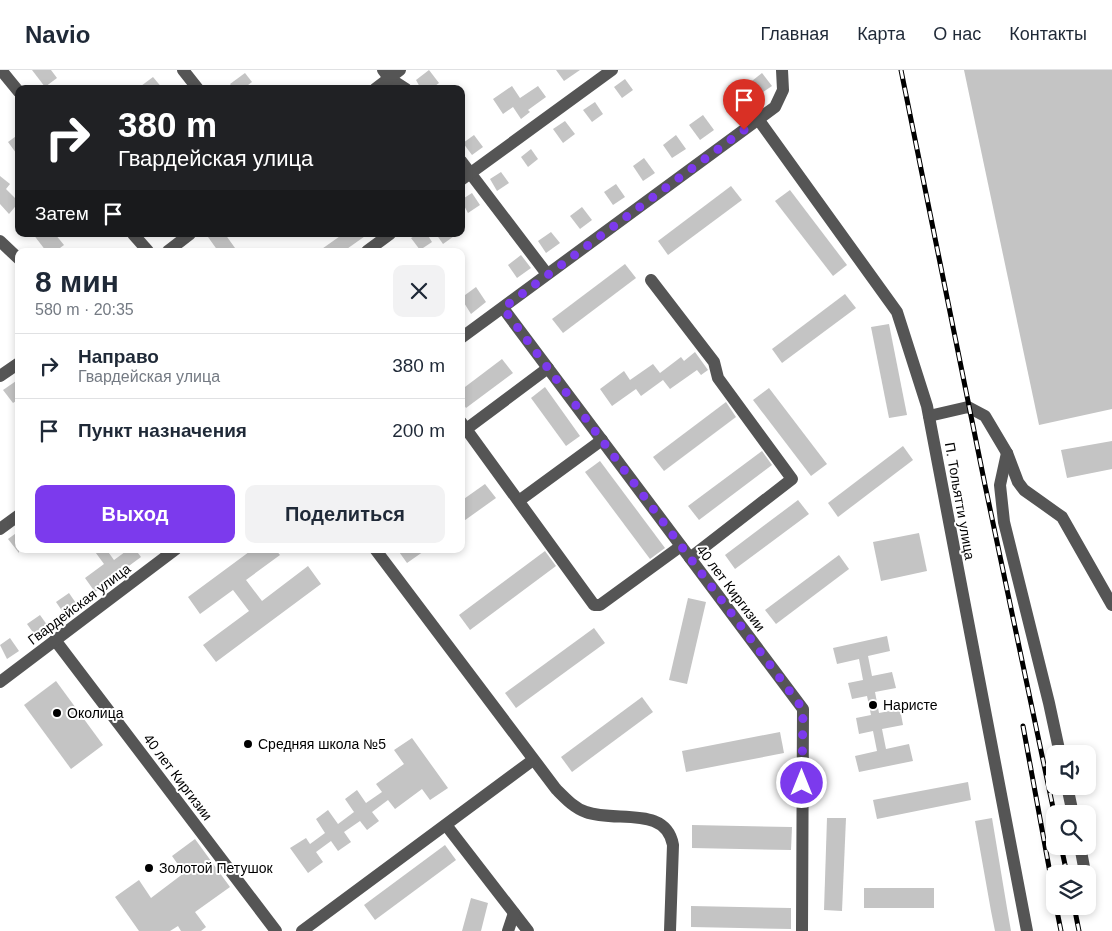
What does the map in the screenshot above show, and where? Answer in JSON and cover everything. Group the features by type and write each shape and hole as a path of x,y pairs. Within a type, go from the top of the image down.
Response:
{"street":[{"path":"0,70 15,87"},
{"path":"184,70 195,85"},
{"path":"378,85 386,74 400,70"},
{"path":"547,274 466,176 612,70"},
{"path":"465,335 775,107 782,90 782,70"},
{"path":"386,74 401,85"},
{"name":"П. Тольятти улица","path":"758,119 897,312 930,416 1026,931"},
{"path":"136,237 146,248"},
{"path":"172,248 186,237"},
{"path":"371,248 386,237"},
{"path":"0,241 15,255"},
{"path":"651,280 714,362 718,378 792,479 690,558"},
{"name":"40 лет Киргизии","path":"503,308 803,709 802,931"},
{"path":"0,376 15,366"},
{"path":"465,427 548,368"},
{"path":"930,416 968,407 976,409 985,416 1007,453 1018,482 1024,490 1062,516 1112,605"},
{"path":"465,431 520,500 592,603 597,606 681,546"},
{"path":"520,500 602,440"},
{"path":"1007,453 1000,485 1004,522 1058,745"},
{"path":"0,529 15,518"},
{"name":"Гвардейская улица","path":"0,682 171,553"},
{"path":"378,553 534,760 569,803 586,813 650,820 664,825 671,833 673,845 670,931"},
{"name":"40 лет Киргизии","path":"56,640 276,931"},
{"path":"302,931 534,760"},
{"path":"446,824 528,931"},
{"path":"508,931 514,913"}],"building":[{"path":"32,70 51,70 57,78 48,85 43,85"},
{"path":"429,70 439,83 436,85 419,85 416,80"},
{"path":"556,70 580,70 564,81"},
{"path":"964,70 1112,70 1112,409 1039,425"},
{"path":"245,73 252,82 248,85 230,84"},
{"path":"762,73 772,86 741,107 733,96"},
{"path":"153,77 160,85 142,85"},
{"path":"625,79 633,90 622,98 614,87"},
{"path":"512,86 520,98 538,86 546,97 528,110 530,112 521,119 513,107 503,114 493,99"},
{"path":"595,102 603,114 592,122 583,110"},
{"path":"703,115 714,130 700,140 689,125"},
{"path":"565,121 575,134 563,143 553,129"},
{"path":"474,135 483,147 472,155 465,146 465,142"},
{"path":"676,135 686,149 672,158 663,145"},
{"path":"15,137 15,152 8,142"},
{"path":"531,149 538,159 528,167 521,157"},
{"path":"644,158 655,173 643,181 633,166"},
{"path":"501,172 509,183 497,191 490,179"},
{"path":"0,176 10,184 6,189 15,198 15,207 9,214 0,204"},
{"path":"616,184 625,197 613,205 604,192"},
{"path":"731,186 742,200 668,255 658,241"},
{"path":"790,190 847,265 833,276 775,201"},
{"path":"472,193 480,205 468,213 465,207 465,197"},
{"path":"582,207 592,220 580,229 570,216"},
{"path":"551,232 560,243 546,253 538,241"},
{"path":"35,237 57,237 64,245 60,248 44,248"},
{"path":"208,237 227,237 235,248 216,248"},
{"path":"339,237 364,237 348,248 323,248"},
{"path":"429,237 432,242 423,248 418,248 411,238"},
{"path":"438,237 453,237 443,244"},
{"path":"521,255 531,268 517,278 508,265"},
{"path":"625,264 636,278 563,333 552,319"},
{"path":"476,287 486,302 471,314 465,304 465,295"},
{"path":"845,294 856,308 782,363 772,349"},
{"path":"889,324 907,415 889,418 871,327"},
{"path":"695,352 708,370 701,375 697,370 670,389 663,380 641,396 636,389 612,406 600,389 624,371 630,380 653,364 660,373 681,357 684,361"},
{"path":"502,359 513,373 466,408 465,387"},
{"path":"15,382 15,402 13,403 3,390"},
{"path":"545,387 580,436 566,446 531,398"},
{"path":"769,388 827,464 811,476 753,400"},
{"path":"726,402 736,417 664,471 653,457"},
{"path":"1112,441 1112,469 1067,478 1061,450"},
{"path":"903,446 913,460 838,517 828,503"},
{"path":"762,451 772,465 699,520 688,506"},
{"path":"600,461 665,548 650,559 585,472"},
{"path":"485,484 496,498 465,520 465,498"},
{"path":"798,500 809,514 735,569 725,555"},
{"path":"919,533 927,571 881,581 873,542"},
{"path":"15,534 15,548 8,539"},
{"path":"545,551 556,566 470,630 459,615"},
{"path":"96,553 109,553 114,560 124,553 138,553 141,557 122,571 124,574 95,592 85,578 104,564"},
{"path":"248,553 278,553 280,555 246,580 262,601 308,566 321,584 216,662 203,645 249,611 233,590 200,614 188,597"},
{"path":"400,553 421,553 407,563"},
{"path":"839,555 849,569 776,624 765,610"},
{"path":"69,593 78,606 65,615 56,602"},
{"path":"688,598 706,602 687,684 669,680"},
{"path":"40,615 50,629 37,638 27,624"},
{"path":"594,628 605,643 516,708 505,693"},
{"path":"887,636 890,651 868,656 872,676 892,672 896,688 875,692 879,713 900,709 903,725 882,729 886,749 909,744 913,761 859,772 855,756 877,751 873,731 859,734 856,718 871,715 867,696 852,699 848,683 863,680 859,659 837,664 833,648"},
{"path":"10,638 19,651 7,659 0,645"},
{"path":"56,681 103,745 71,769 24,705"},
{"path":"642,697 653,712 572,772 561,757"},
{"path":"780,732 784,753 686,772 682,751"},
{"path":"412,738 448,788 430,800 422,789 395,809 388,800 372,812 379,821 367,830 360,821 344,832 351,842 338,851 331,841 316,852 323,862 308,873 290,848 306,838 310,844 325,833 316,819 328,810 338,824 354,812 345,799 357,790 366,803 382,792 376,784 404,764 394,750"},
{"path":"968,782 971,800 877,819 873,800"},
{"path":"827,818 846,818 842,911 824,910"},
{"path":"992,818 1011,931 995,931 975,821"},
{"path":"692,825 792,827 791,850 692,848"},
{"path":"195,839 230,887 195,912 206,927 201,931 181,931 178,926 170,931 139,931 115,897 139,880 151,898 184,873 172,856"},
{"path":"445,845 456,860 375,920 364,905"},
{"path":"864,888 934,888 934,908 864,908"},
{"path":"471,898 488,903 481,931 462,931"},
{"path":"691,906 791,908 791,929 691,927"}],"railway":[{"path":"901,70 1052,805"},
{"path":"1023,726 1049,865"},
{"path":"1063,855 1065,865"},
{"path":"1058,915 1061,931"},
{"path":"1076,915 1079,931"}],"place":[{"name":"Наристе","path":"873,705"},
{"name":"Околица","path":"57,713"},
{"name":"Средняя школа №5","path":"248,744"},
{"name":"Золотой Петушок","path":"149,868"}],"route":[{"path":"744,130 503,308 803,709 802,783"}]}
